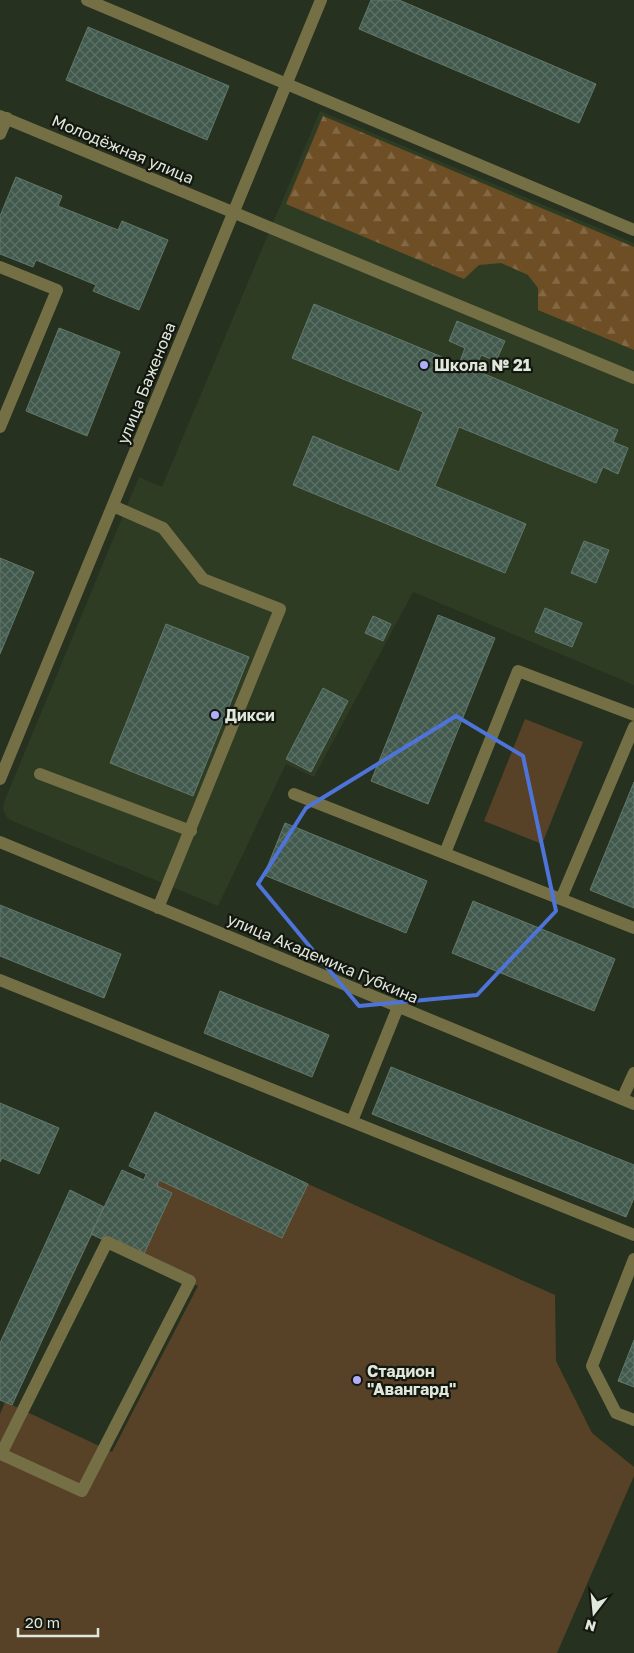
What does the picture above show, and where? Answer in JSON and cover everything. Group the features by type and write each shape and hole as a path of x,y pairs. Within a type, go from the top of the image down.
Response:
{"street":[{"path":"87,0 634,230"},
{"name":"улица Баженова","path":"0,779 321,0"},
{"path":"0,134 3,117"},
{"name":"Молодёжная улица","path":"3,117 634,378"},
{"path":"0,267 57,290 0,427"},
{"path":"113,506 163,528 203,579 280,609 158,908"},
{"path":"444,853 518,671 634,715"},
{"path":"562,899 634,727"},
{"path":"40,774 191,831"},
{"path":"294,794 634,928"},
{"name":"улица Академика Губкина","path":"0,842 628,1102"},
{"path":"0,980 634,1235"},
{"path":"352,1121 398,1007"},
{"path":"628,1102 634,1073"},
{"path":"107,1242 190,1281 82,1491 0,1454 107,1242"},
{"path":"634,1259 592,1366 616,1413 634,1420"}],"highlighted area":[{"path":"456,716 523,756 556,911 477,995 359,1006 258,884 306,808"}],"shaded area":[{"name":"Школа № 21","path":"320,111 634,243 634,685 413,592 314,777 286,764 218,906 10,820 3,809 4,802 139,477 162,487"},
{"path":"525,719 583,742 542,844 484,821"},
{"name":"Стадион \"Авангард\"","path":"155,1112 308,1184 555,1295 556,1361 592,1433 634,1467 634,1476 557,1653 0,1653 0,1414 5,1402 0,1400 70,1190 104,1207 122,1170 144,1180 146,1174 129,1166","holes":["92,1235 198,1286 112,1452 12,1405"]}],"green space":[{"path":"323,116 634,247 634,350 538,310 538,288 528,275 501,263 479,265 464,279 286,204"}],"building":[{"path":"371,0 399,0 596,84 579,123 359,29"},
{"path":"88,27 229,86 207,140 66,80"},
{"path":"16,177 62,196 58,206 118,230 122,221 168,240 139,310 93,291 96,285 36,260 33,267 0,254 0,216"},
{"path":"314,304 459,364 465,348 449,341 457,321 505,341 496,361 481,355 475,370 618,430 613,442 628,448 618,474 603,467 596,483 459,427 435,486 526,524 505,573 293,485 313,436 399,472 423,412 292,358"},
{"path":"59,328 120,352 87,436 26,411"},
{"path":"584,541 609,550 596,583 571,573"},
{"path":"0,558 34,572 0,654"},
{"path":"545,608 582,623 572,647 535,632"},
{"path":"438,615 495,638 428,804 371,781"},
{"path":"373,616 391,624 383,641 365,633"},
{"path":"166,624 249,657 193,796 110,763"},
{"path":"323,688 348,701 311,772 286,759"},
{"path":"634,782 634,908 590,890"},
{"path":"285,823 427,881 406,933 264,875"},
{"path":"473,901 615,959 594,1011 452,953"},
{"path":"0,905 121,954 104,998 0,956"},
{"path":"220,991 329,1035 312,1077 204,1033"},
{"path":"391,1067 634,1165 634,1198 626,1217 372,1114"},
{"path":"0,1103 59,1128 39,1174 2,1158 0,1162"},
{"path":"155,1112 308,1184 282,1238 159,1180 157,1186 172,1193 142,1258 91,1234 122,1170 144,1180 146,1174 129,1166"},
{"path":"70,1190 104,1207 12,1405 0,1400 0,1343"},
{"path":"634,1340 634,1387 618,1381"}],"place":[{"name":"Школа № 21","path":"424,365"},
{"name":"Дикси","path":"215,715"},
{"name":"Стадион \"Авангард\"","path":"357,1380"}]}
